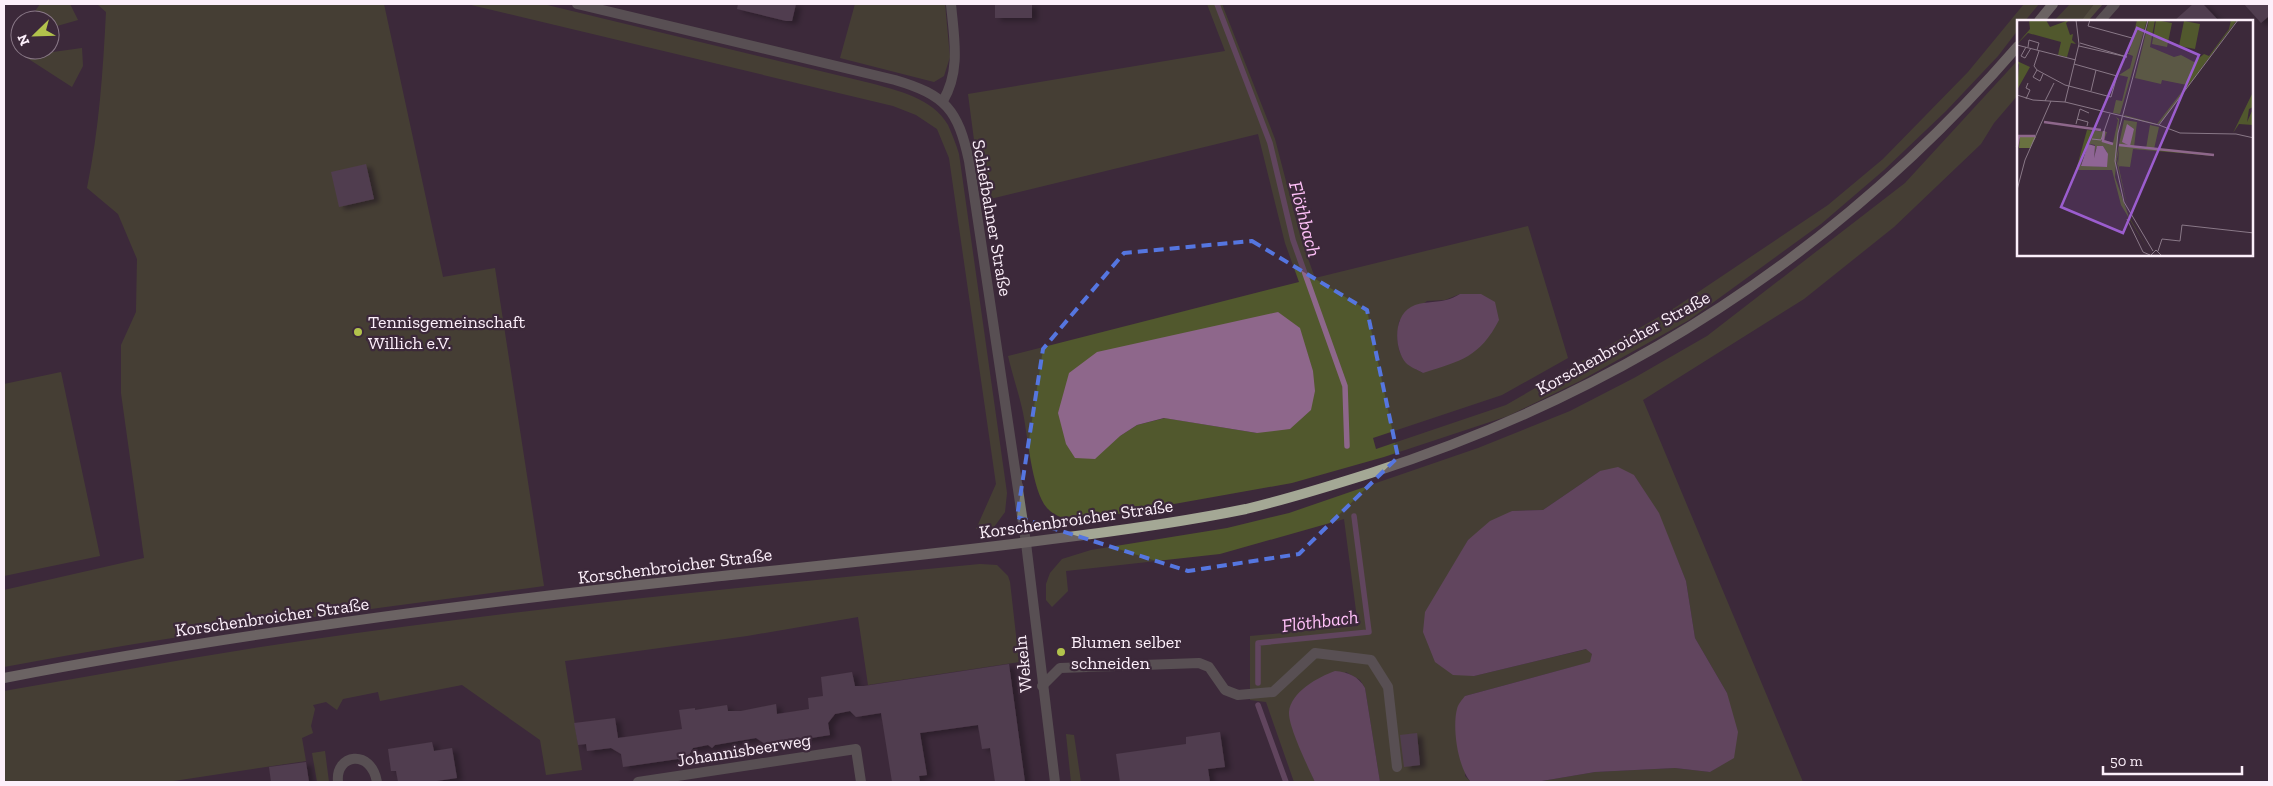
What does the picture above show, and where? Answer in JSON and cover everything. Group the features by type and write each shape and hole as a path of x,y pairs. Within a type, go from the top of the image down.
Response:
{"main road":[{"path":"2040,20 2053,4"},
{"name":"Korschenbroicher Straße","path":"4,678 230,639 372,619 686,580 1026,543 1197,518 1277,501 1438,450 1514,420 1589,385 1660,346 1721,309 1826,232 1869,197 1936,135 2017,47"}],"street":[{"name":"Schiefbahner Straße","path":"577,4 895,80 922,89 944,102 958,126 969,162 1026,543"},
{"path":"944,102 956,67 952,4"},
{"path":"2101,20 2115,4"},
{"name":"Wekeln","path":"1026,543 1055,782"},
{"path":"1042,686 1060,668 1199,662 1209,667 1225,690 1242,695 1275,690 1315,653 1371,660 1388,687 1397,767"},
{"name":"Johannisbeerweg","path":"638,782 856,750 861,782"},
{"path":"338,782 338,774 342,765 348,761 361,759 371,765 376,782"}],"highlighted area":[{"path":"1252,241 1367,310 1398,457 1299,554 1188,571 1017,517 1043,349 1124,253"}],"green space":[{"path":"40,4 70,4 78,20 60,25 60,10 36,10"},
{"name":"Tennisgemeinschaft Willich e.V.","path":"97,4 384,4 443,277 495,268 544,586 138,643 4,667 4,590 144,558 121,393 121,345 136,312 137,259 118,214 87,188 97,123 105,34 106,12"},
{"path":"467,4 543,4 870,83 913,96 933,108 948,125 959,154 1007,493 1005,512 994,527 976,529 996,484 949,158 937,129 916,115 893,106"},
{"path":"855,4 945,4 950,57 944,76 934,82 840,58"},
{"path":"1207,4 1222,4 1275,139 1301,239 1315,278 1528,226 1568,358 1502,395 1373,438 1376,449 1506,405 1676,307 1828,205 1883,159 1968,72 2024,4 2039,4 2026,20 2017,20 2017,31 1998,56 1946,111 1884,170 1821,224 1689,320 1580,381 1508,416 1384,457 1292,483 1090,519 1062,517 1047,508 1042,500 1037,488 1022,408 1008,356 1299,282 1285,243 1258,134 982,201 968,94 1225,51","holes":["1460,294 1423,373 1408,363 1400,353 1398,346 1399,321 1427,301 1445,300","1278,312 1257,433 1165,418 1137,425 1120,436"]},
{"path":"2070,4 2094,4 2082,20 2055,20"},
{"path":"2094,4 2103,4 2089,20 2082,20"},
{"path":"82,48 83,66 72,87 30,60 60,60 60,51"},
{"path":"2017,61 2017,96 1994,123 1981,144 1894,227 1804,299 1643,400 1803,782 1536,782 1595,772 1675,768 1710,772 1734,757 1727,693 1695,638 1686,581 1658,513 1634,475 1600,471 1543,510 1512,511 1468,540 1454,567 1474,676 1587,649 1592,654 1591,662 1465,696 1465,776 1471,782 1380,782 1365,688 1360,680 1346,672 1295,733 1315,782 1294,782 1266,702 1250,700 1250,636 1358,626 1344,519 1220,554 1066,571 1068,591 1052,607 1046,600 1046,584 1050,573 1062,559 1091,550 1227,528 1289,513 1478,448 1570,411 1634,378 1707,336 1905,183"},
{"path":"61,372 100,556 4,576 4,384"},
{"path":"980,564 997,565 1008,576 1019,662 868,685 858,617 747,636 565,661 582,770 546,775 540,740 462,685 380,701 378,692 343,699 337,710 326,702 313,705 315,709 311,726 313,733 302,738 306,761 167,782 4,782 4,691 227,652 386,629 640,598"},
{"path":"1066,734 1074,735 1081,782 1071,782"},
{"path":"325,751 329,782 317,782 312,753"}],"shaded area":[{"path":"1460,294 1481,294 1495,302 1499,320 1492,332 1477,350 1459,361 1448,365 1423,373 1406,363 1399,350 1397,334 1398,325 1405,312 1415,305 1448,300"},
{"path":"1278,312 1300,328 1313,371 1315,391 1311,410 1290,429 1257,433 1164,418 1137,425 1120,436 1095,459 1075,458 1066,444 1058,413 1069,373 1097,352"},
{"path":"1618,467 1634,475 1659,513 1686,581 1695,638 1727,693 1738,732 1734,758 1710,772 1675,768 1595,772 1536,782 1471,782 1466,776 1460,758 1455,726 1457,709 1465,696 1590,662 1592,654 1586,649 1474,676 1453,675 1435,662 1423,632 1425,612 1468,540 1490,521 1512,511 1543,510 1600,471"},
{"path":"1335,671 1352,675 1365,688 1380,782 1315,782 1299,747 1290,718 1291,705 1306,686"}],"building":[{"path":"738,4 796,4 792,21 786,21 737,9"},
{"path":"995,4 1032,4 1032,18 995,18"},
{"path":"2193,4 2203,4 2218,20 2175,20"},
{"path":"2244,4 2269,4 2269,16 2261,23"},
{"path":"366,164 374,199 339,207 331,172"},
{"path":"1009,664 1025,782 995,782 990,748 982,749 978,725 920,733 927,775 919,776 920,782 892,782 881,713 856,717 850,711 835,714 828,723 830,735 774,744 771,748 756,738 715,745 712,748 708,745 693,748 688,757 681,761 678,759 623,767 621,754 611,748 587,751 586,744 578,745 574,723 615,718 618,738 682,729 679,710 695,708 695,710 727,705 728,711 741,711 776,704 777,714 809,709 808,698 823,696 821,677 852,672 855,686 864,686"},
{"path":"1220,732 1225,767 1208,769 1210,782 1120,782 1116,754 1186,744 1186,737"},
{"path":"1417,733 1420,765 1404,767 1400,735"},
{"path":"432,742 434,751 452,748 457,778 430,782 398,782 396,771 391,771 388,749"},
{"path":"306,762 309,782 271,782 269,767"}],"waterway":[{"name":"Flöthbach","path":"1217,4 1270,143 1293,240 1345,386 1347,446"},
{"name":"Flöthbach","path":"1258,683 1258,643 1369,632 1354,516"},
{"name":"Flöthbach","path":"1258,705 1286,782"}],"place":[{"name":"Tennisgemeinschaft Willich e.V.","path":"358,332"},
{"name":"Blumen selber schneiden","path":"1061,652"}]}
